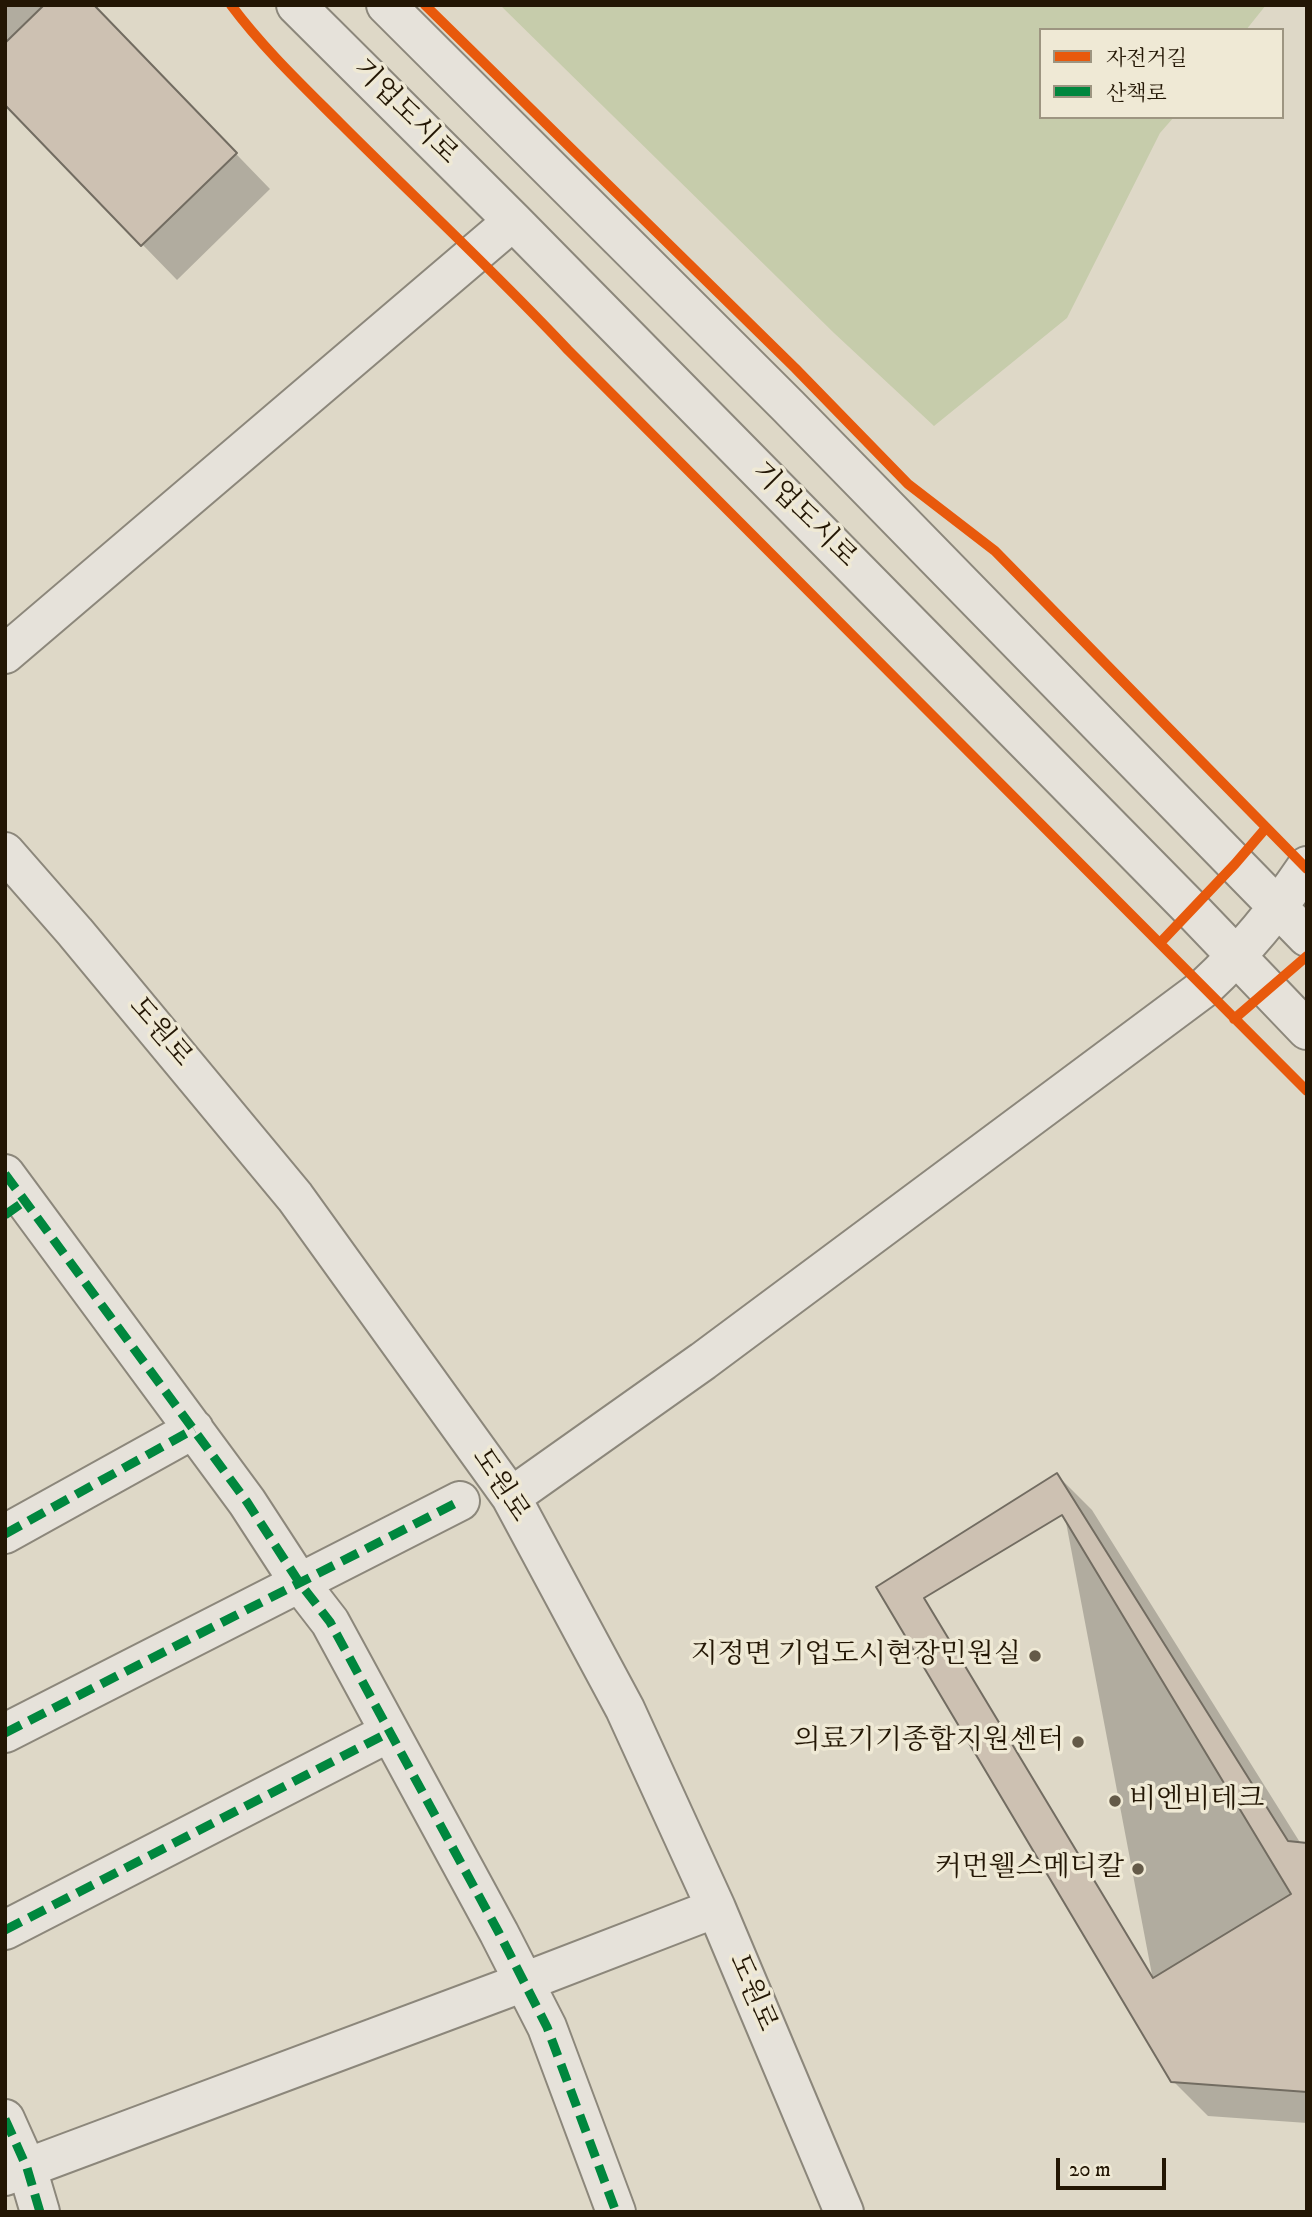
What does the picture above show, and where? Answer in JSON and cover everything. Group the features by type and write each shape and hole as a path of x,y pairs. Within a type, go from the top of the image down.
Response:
{"street":[{"name":"기업도시로","path":"296,5 513,221 1307,1030"},
{"path":"386,5 783,400 1307,937"},
{"path":"5,654 513,221"},
{"name":"도원로","path":"5,852 75,932 295,1197 511,1497 625,1709 716,1908 844,2212"},
{"path":"511,1497 703,1361 1203,988 1238,957 1279,909 1307,866"},
{"path":"12,1196 194,1429 247,1502 299,1582 330,1622 547,2027 616,2212"},
{"path":"5,1534 194,1429"},
{"path":"5,1733 460,1501"},
{"path":"5,1930 388,1733"},
{"path":"16,2172 716,1908"},
{"path":"5,2119 16,2172 40,2212"}],"green space":[{"path":"500,5 1266,5 1248,28 1039,28 1039,119 1172,119 1160,133 1067,318 934,426 834,333"}],"building":[{"path":"44,5 94,5 237,153 141,246 5,105 5,43"},
{"path":"1057,1473 1288,1841 1307,1843 1307,2092 1171,2082 876,1587"},
{"path":"1062,1515 1291,1894 1153,1978 924,1598"}],"marked path":[{"path":"5,1174 247,1502 299,1582 330,1622 547,2027 616,2212"},
{"path":"5,1215 25,1201"},
{"path":"5,1534 194,1429"},
{"path":"5,1733 460,1501"},
{"path":"5,1930 388,1733"},
{"path":"5,2119 27,2168 40,2212"}],"cycle path":[{"path":"231,5 297,80 512,292 1307,1091"},
{"path":"425,5 795,368 908,484 995,551 1307,869"},
{"path":"1160,943 1265,829"},
{"path":"1234,1019 1307,956"}],"place":[{"name":"지정면 기업도시현장민원실","path":"1035,1656"},
{"name":"의료기기종합지원센터","path":"1078,1742"},
{"name":"비엔비테크","path":"1115,1801"},
{"name":"커먼웰스메디칼","path":"1138,1869"}]}
